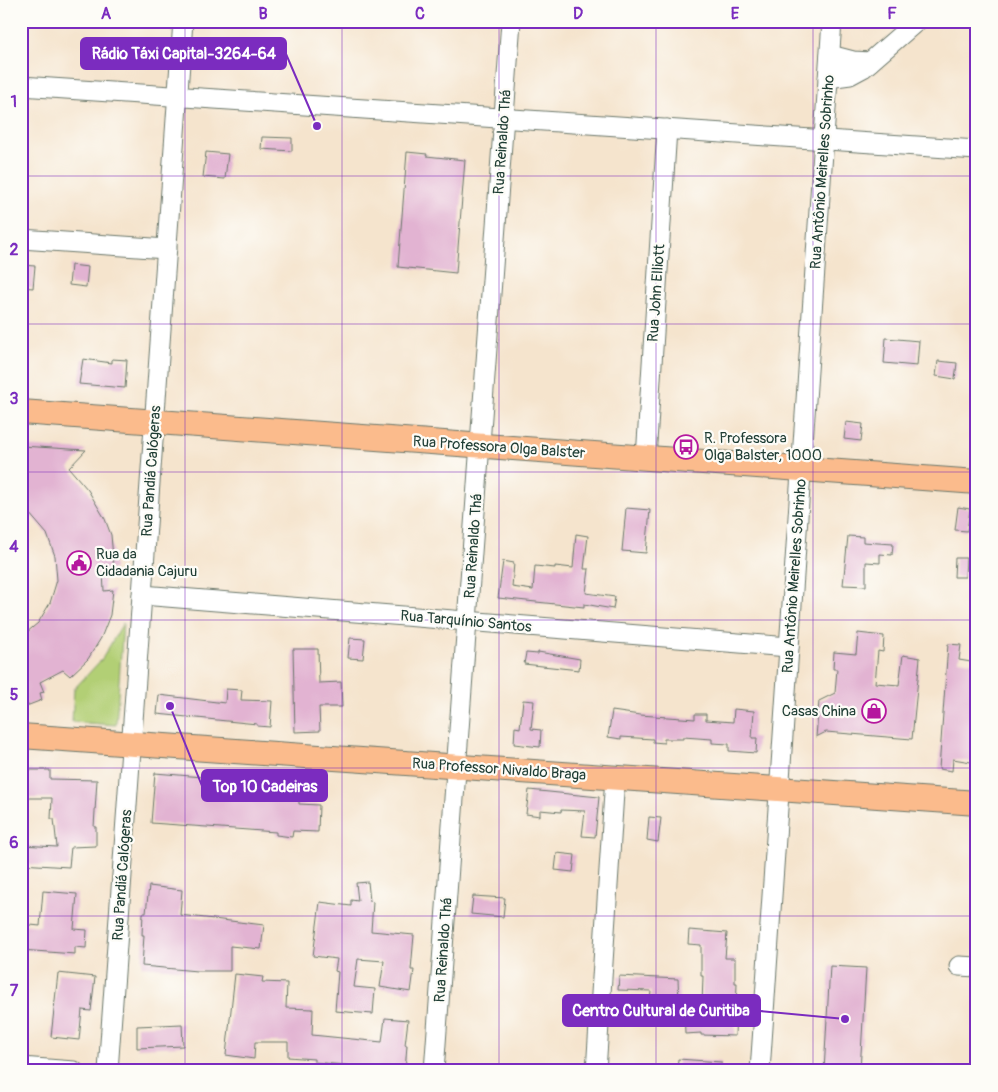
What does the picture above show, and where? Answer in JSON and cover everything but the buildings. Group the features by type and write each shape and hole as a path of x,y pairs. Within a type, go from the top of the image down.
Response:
{"main road":[{"name":"Rua Professora Olga Balster","path":"21,412 977,482"},
{"name":"Rua Professor Nivaldo Braga","path":"21,736 977,803"}],"street":[{"name":"Rua Pandiá Calógeras","path":"108,1071 183,21"},
{"name":"Rua Reinaldo Thá","path":"434,1071 511,21"},
{"name":"Rua Antônio Meirelles Sobrinho","path":"760,1071 832,21"},
{"path":"828,78 850,75 870,62 917,21"},
{"path":"830,55 853,61 870,62"},
{"path":"21,86 977,150"},
{"name":"Rua John Elliott","path":"646,458 667,129"},
{"path":"21,238 167,250"},
{"name":"Rua Tarquínio Santos","path":"142,595 789,647"},
{"path":"596,1071 615,777"},
{"path":"21,1067 74,1071"}],"green space":[{"path":"123,623 116,725 72,722 74,689 102,659"}],"place":[{"name":"Rádio Táxi Capital-3264-64","path":"317,126"},
{"name":"R. Professora Olga Balster, 1000","path":"686,447"},
{"name":"Rua da Cidadania Cajuru","path":"79,563"},
{"name":"Top 10 Cadeiras","path":"170,706"},
{"name":"Casas China","path":"874,711"},
{"name":"Centro Cultural de Curitiba","path":"845,1019"}]}
